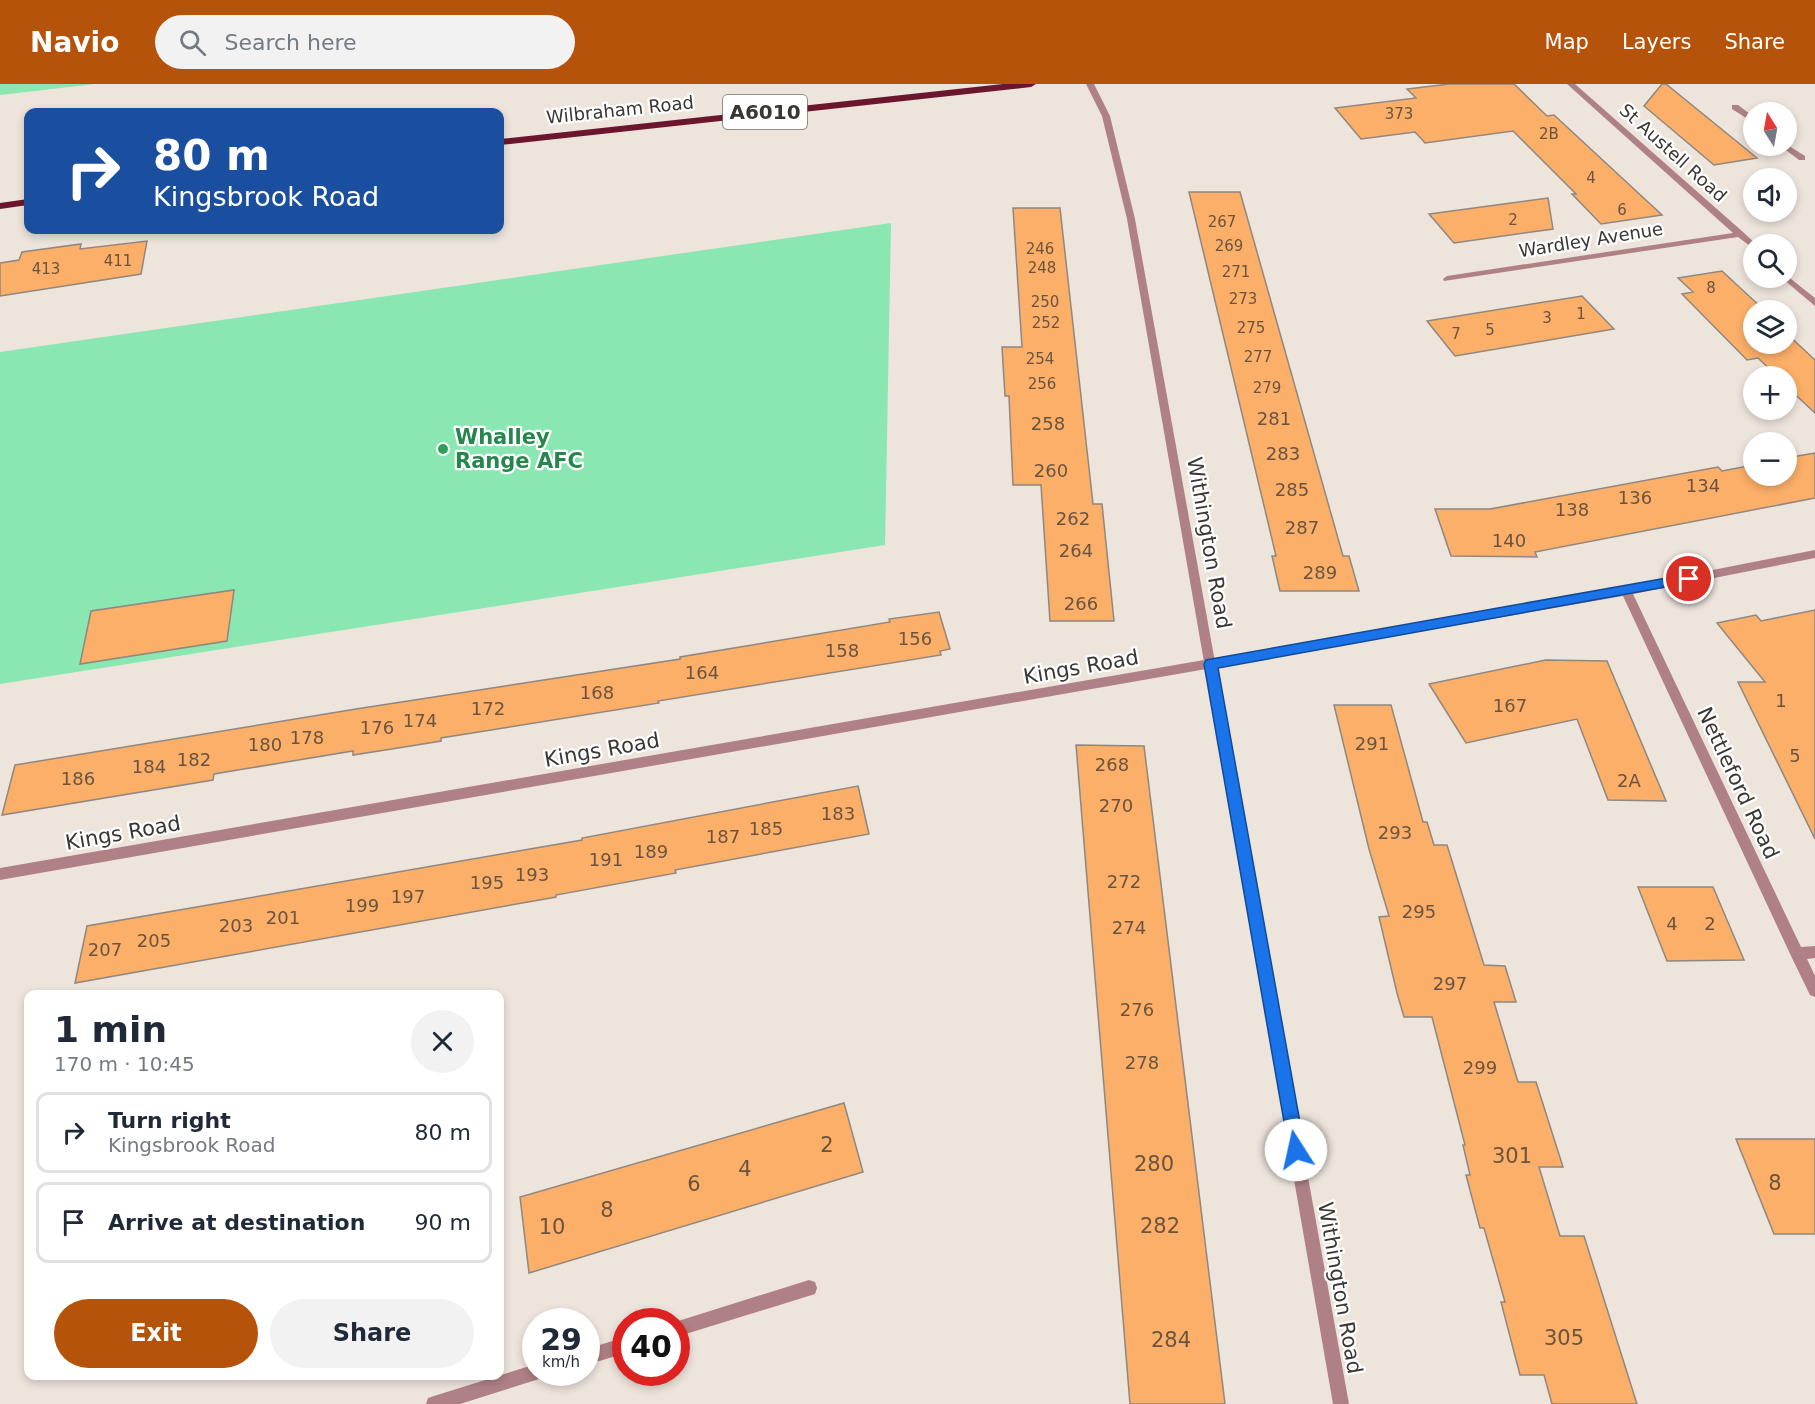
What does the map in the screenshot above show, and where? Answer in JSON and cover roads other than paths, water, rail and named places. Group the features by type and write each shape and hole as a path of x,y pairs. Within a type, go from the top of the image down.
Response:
{"highway":[{"name":"Wilbraham Road","path":"504,142 1031,84"},
{"path":"0,206 24,203"}],"street":[{"path":"983,89 1002,84"},
{"name":"Withington Road","path":"1090,84 1106,116 1131,219 1341,1404"},
{"name":"St Austell Road","path":"1571,84 1743,237"},
{"path":"1735,107 1743,113"},
{"path":"1797,154 1802,158"},
{"name":"Wardley Avenue","path":"1447,279 1740,234"},
{"path":"1797,287 1815,303"},
{"name":"Kings Road","path":"0,874 1626,591 1815,554"},
{"name":"Nettleford Road","path":"1626,591 1815,991"},
{"path":"1797,954 1815,952"},
{"path":"690,1325 809,1288"},
{"path":"434,1404 522,1376"}],"place":[{"name":"Whalley Range AFC","path":"443,449"}]}
